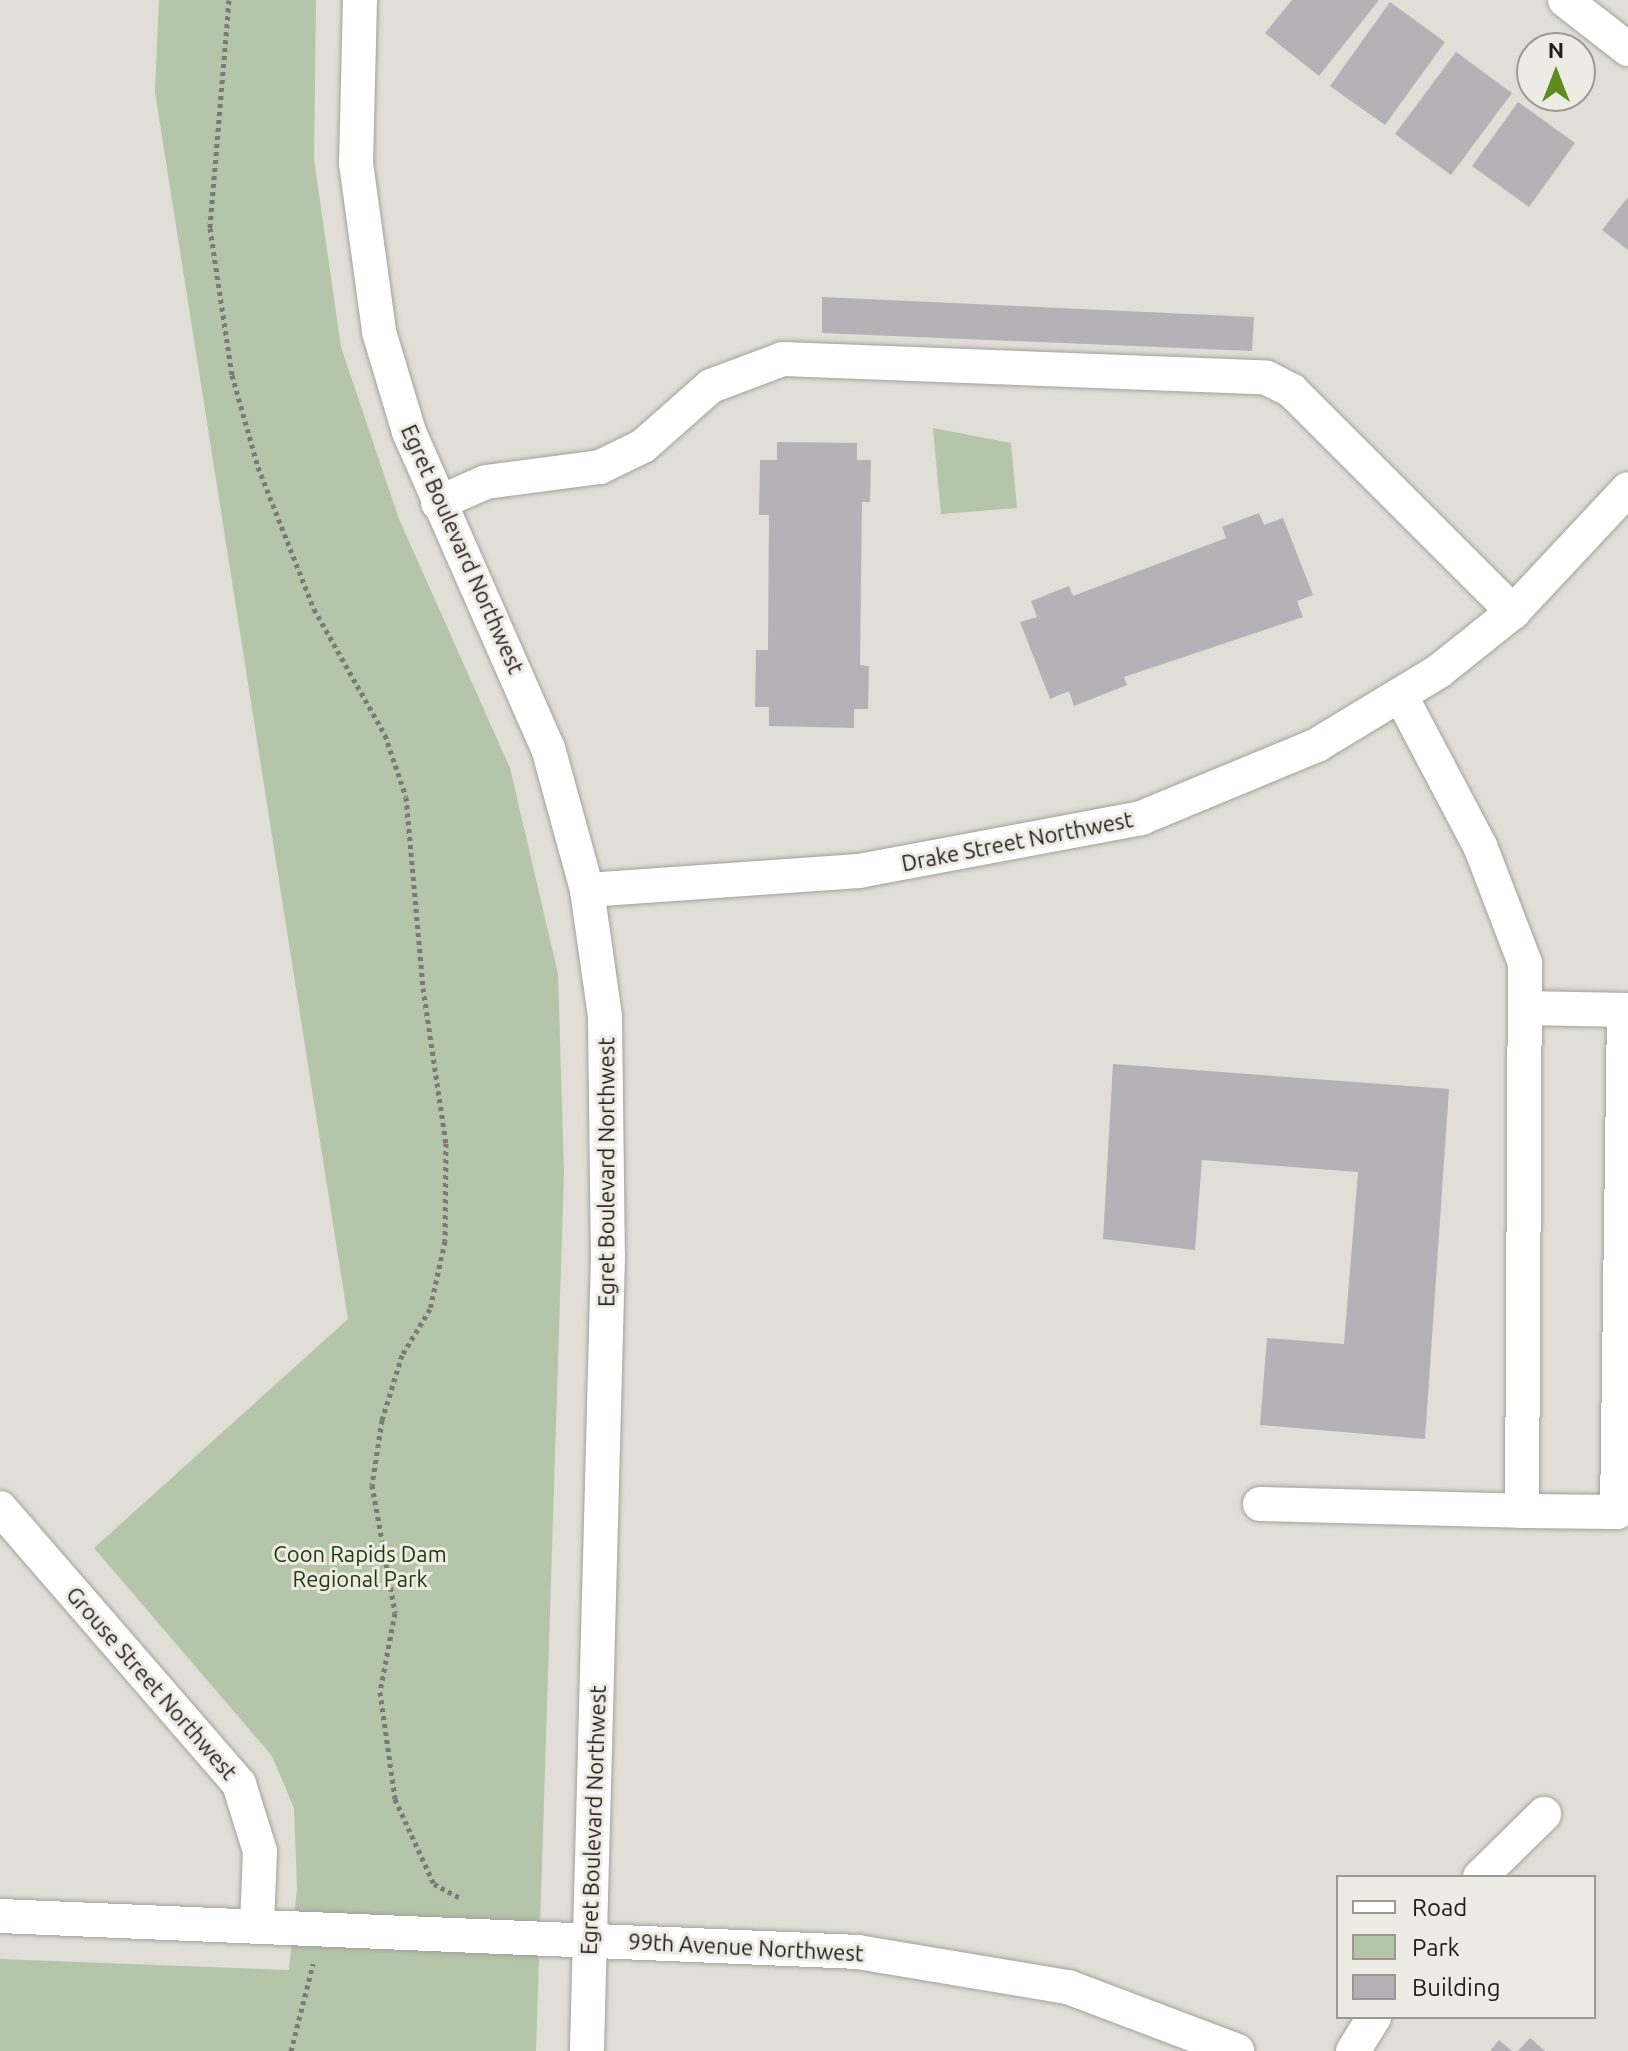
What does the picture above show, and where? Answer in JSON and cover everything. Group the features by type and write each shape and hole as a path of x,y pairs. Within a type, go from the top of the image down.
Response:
{"street":[{"name":"Egret Boulevard Northwest","path":"360,0 355,112 363,246 386,357 438,503 536,715 587,890 608,1050 610,1164 587,2051"},
{"path":"1565,0 1628,49"},
{"path":"438,503 486,482 600,467 643,446 711,386 783,359 1267,378 1292,391 1513,612"},
{"name":"Drake Street Northwest","path":"587,890 832,874 1129,821 1269,768 1401,696 1513,612 1626,496"},
{"path":"1401,696 1514,918 1528,1008 1522,1511"},
{"path":"1260,1504 1617,1512 1624,1010 1528,1008"},
{"name":"Grouse Street Northwest","path":"0,1508 239,1784 260,1851 257,1926"},
{"path":"1482,1875 1544,1814"},
{"name":"99th Avenue Northwest","path":"0,1916 858,1952 1005,1972 1142,2010 1237,2051"},
{"path":"1353,2051 1373,2019"}],"path":[{"path":"229,0 210,228 232,375 258,467 314,609 385,735 406,797 423,988 446,1143 445,1241 430,1309 402,1355 390,1394 372,1485 395,1613 380,1692 395,1799 434,1884 472,1899"},
{"path":"291,2051 321,1928"}],"green space":[{"name":"Coon Rapids Dam Regional Park","path":"159,0 316,0 314,159 341,347 399,519 510,768 558,974 564,1173 536,2051 0,2051 0,1959 289,1970 297,1888 294,1808 272,1756 94,1548 348,1319 155,92"},
{"path":"933,428 1011,443 1017,508 941,514"}],"building":[{"path":"1292,0 1379,0 1319,76 1265,33"},
{"path":"1390,2 1445,42 1385,125 1330,86"},
{"path":"1456,52 1512,93 1451,175 1395,134"},
{"path":"1516,105 1516,112 1532,112 1575,143 1529,207 1472,166"},
{"path":"1628,197 1628,250 1602,230"},
{"path":"822,297 1254,317 1252,351 822,333"},
{"path":"777,442 857,443 857,460 871,460 870,502 862,502 860,665 869,666 868,709 854,709 854,728 769,726 769,707 755,707 756,650 768,650 769,515 759,515 760,460 777,460"},
{"path":"1259,513 1264,525 1283,518 1313,595 1297,601 1303,617 1124,677 1127,685 1074,706 1069,691 1050,699 1020,622 1037,617 1031,601 1069,586 1073,596 1226,538 1222,527"},
{"path":"1113,1064 1449,1089 1425,1439 1260,1425 1267,1338 1344,1344 1358,1172 1202,1160 1195,1250 1103,1239"},
{"path":"1530,2038 1545,2051 1518,2051"},
{"path":"1499,2040 1512,2051 1490,2051"}]}
